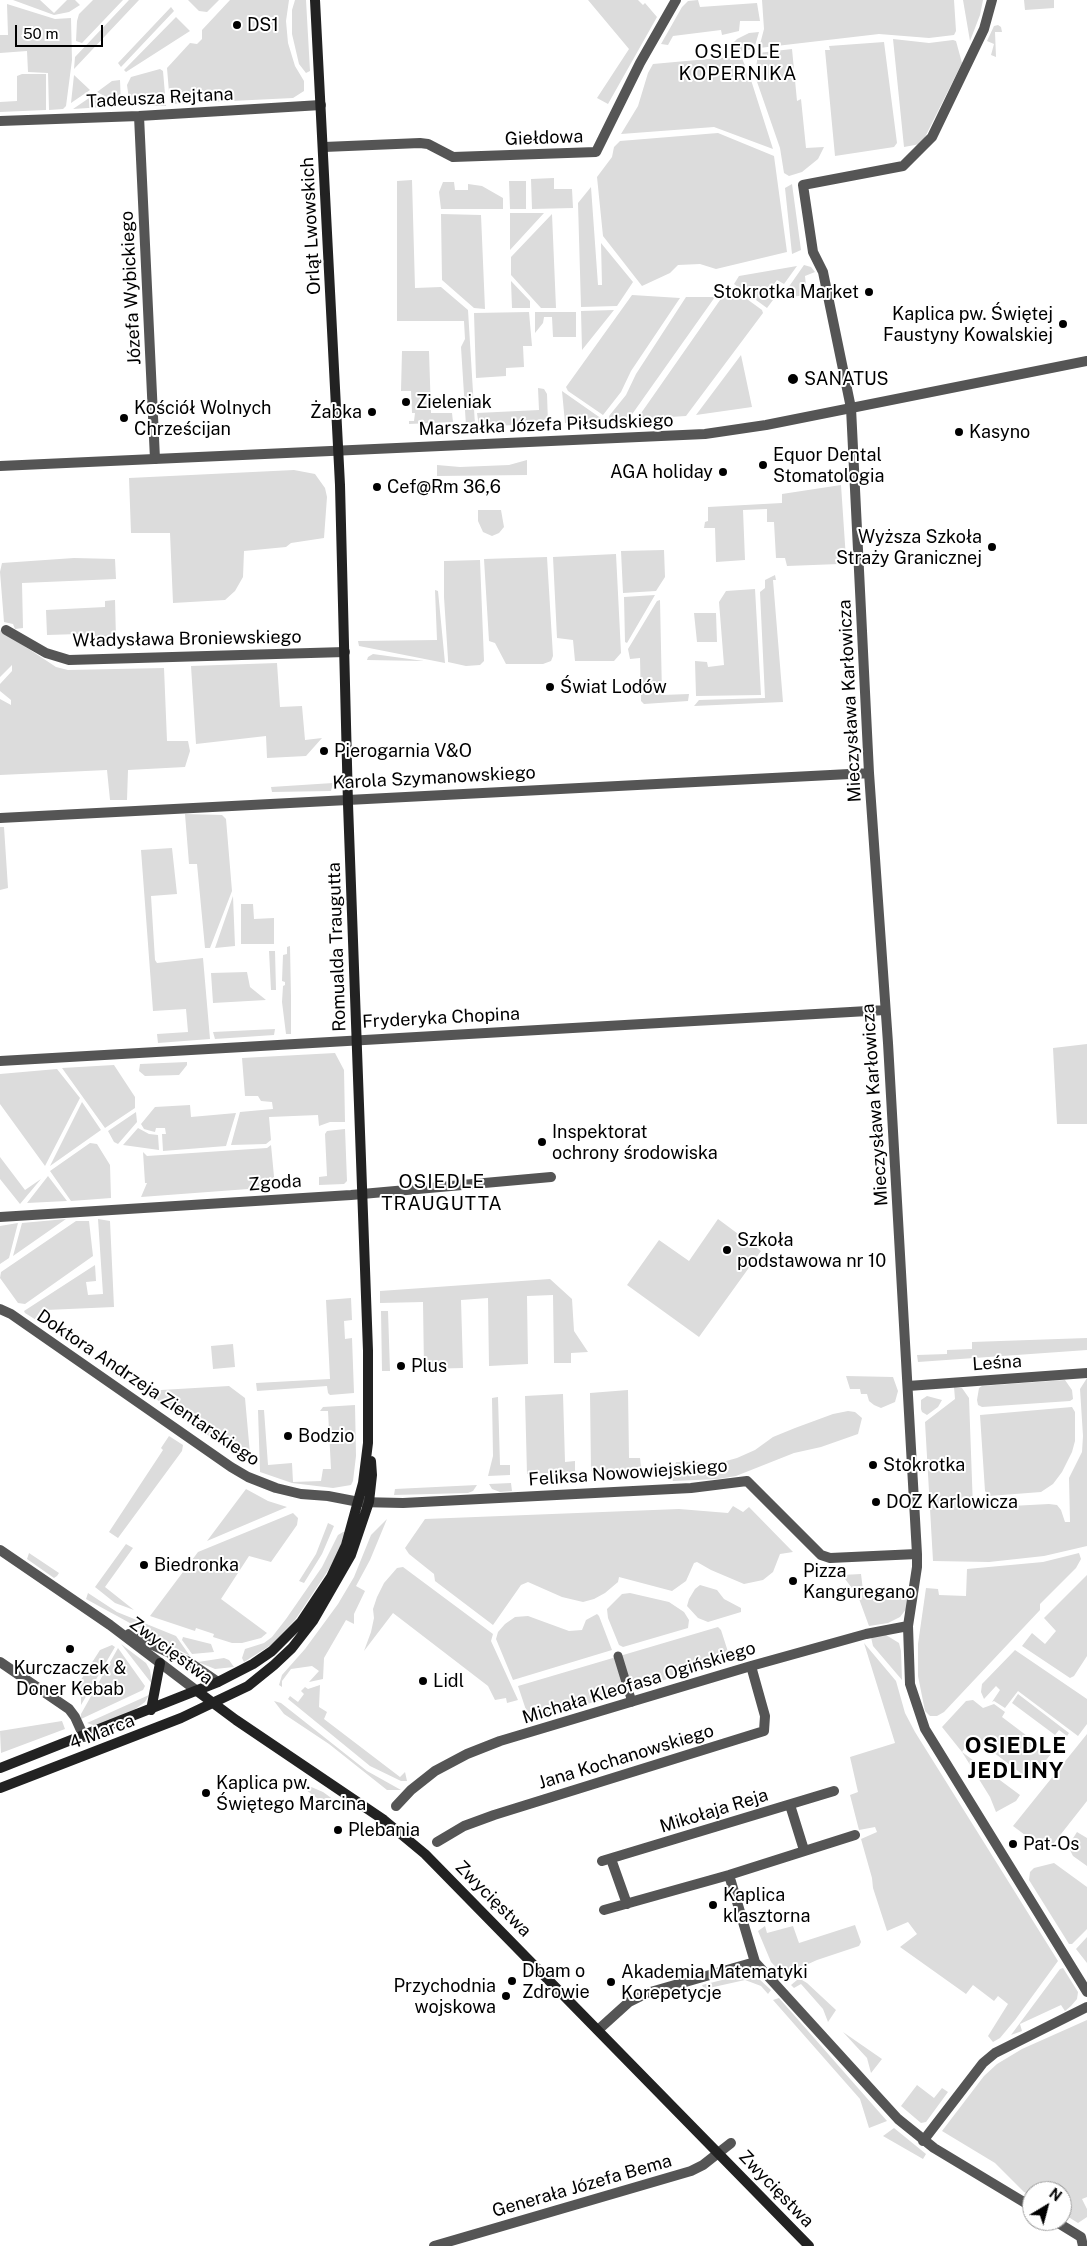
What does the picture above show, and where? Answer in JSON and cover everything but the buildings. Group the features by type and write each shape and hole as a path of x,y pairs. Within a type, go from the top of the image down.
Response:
{"main road":[{"name":"Orląt Lwowskich","path":"315,0 338,450"},
{"name":"Romualda Traugutta","path":"197,1690 218,1682 262,1658 285,1640 301,1622 316,1601 337,1564 364,1502 372,1475 368,1442 368,1351 338,450"},
{"name":"Romualda Traugutta","path":"214,1704 256,1681 292,1648 313,1621 349,1560 361,1531 364,1502"},
{"path":"151,1710 160,1663"},
{"name":"Zwycięstwa","path":"218,1682 234,1693"},
{"name":"Zwycięstwa","path":"197,1690 214,1704 384,1820 413,1844 448,1876 809,2246"},
{"name":"4 Marca","path":"0,1768 84,1737 197,1690"},
{"name":"4 Marca","path":"0,1788 175,1721 214,1704"}],"street":[{"name":"Giełdowa","path":"324,147 420,143 428,144 453,157 596,152 640,63 676,0"},
{"name":"Mieczysława Karłowicza","path":"992,0 984,29 932,137 903,166 804,185 814,252 823,272 852,408 869,773 917,1554 917,1567 908,1626 910,1684 924,1729 1087,1992"},
{"name":"Tadeusza Rejtana","path":"0,121 139,116 321,105"},
{"name":"Józefa Wybickiego","path":"139,116 155,459"},
{"name":"Marszałka Józefa Piłsudskiego","path":"0,466 691,435 746,428 1087,362"},
{"name":"Władysława Broniewskiego","path":"6,630 46,653 70,660 345,652"},
{"name":"Karola Szymanowskiego","path":"0,818 869,773"},
{"name":"Fryderyka Chopina","path":"0,1061 885,1010"},
{"name":"Zgoda","path":"0,1217 362,1194 551,1177"},
{"name":"Doktora Andrzeja Zientarskiego","path":"0,1309 11,1314 164,1422 248,1478 301,1494 364,1502"},
{"name":"Leśna","path":"908,1386 1087,1373"},
{"name":"Feliksa Nowowiejskiego","path":"364,1502 403,1503 691,1488 747,1481 822,1556 830,1558 917,1554"},
{"name":"Zwycięstwa","path":"0,1550 110,1625 197,1690"},
{"name":"Zwycięstwa","path":"110,1625 189,1662 218,1682"},
{"name":"Michała Kleofasa Ogińskiego","path":"396,1806 424,1779 467,1754 500,1741 751,1666 866,1634 908,1626"},
{"path":"618,1656 632,1702"},
{"path":"0,1662 69,1709 75,1717 84,1737"},
{"name":"Jana Kochanowskiego","path":"438,1842 464,1826 494,1815 764,1731 765,1716 751,1666"},
{"name":"Mikołaja Reja","path":"627,1904 607,1860 834,1791"},
{"path":"790,1805 804,1850"},
{"path":"604,1910 729,1875 854,1835"},
{"path":"729,1875 755,1962 898,2119 923,2141 1022,2201"},
{"path":"598,2030 629,2002 647,1994 755,1962"},
{"path":"923,2141 983,2063 995,2052 1087,2008"},
{"name":"Generała Józefa Bema","path":"434,2246 691,2171 719,2154 731,2143"},
{"path":"1072,2231 1081,2236 1083,2246"}],"shaded area":[{"path":"13,0 40,0 54,13 67,0 75,0 80,5 69,12 54,15"},
{"path":"93,0 123,0 82,43 76,41 79,14"},
{"path":"129,0 139,0 74,69 75,57"},
{"path":"188,0 219,0 207,12 199,11"},
{"path":"230,0 289,0 286,21 288,43 295,66 304,81 304,91 293,98 170,104 167,68 190,43 197,44 202,39 202,30"},
{"path":"295,0 306,0 310,71 306,73 299,64 292,34 292,10"},
{"path":"588,0 638,0 643,5 645,3 657,17 608,104 597,98 629,49"},
{"path":"698,0 700,7 757,3 760,21 740,21 739,31 722,35 721,30 673,36 668,45 661,44 682,7 688,1"},
{"path":"762,0 954,0 956,31 954,35 929,38 879,34 759,48 764,29"},
{"path":"963,0 983,0 980,15 970,41"},
{"path":"1024,0 1054,0 1054,8 1025,10"},
{"path":"7,4 55,19 71,18 72,60 66,106 63,109 49,110 48,73 28,72 27,51 0,53 0,35 8,35"},
{"path":"171,7 174,11 121,67 118,63"},
{"path":"176,17 190,31 126,72 124,70"},
{"path":"998,25 1001,27 1002,32 995,32 996,57 991,55 994,44 987,41 994,26"},
{"path":"759,32 754,49 739,51 730,46 737,39 749,33"},
{"path":"893,39 929,43 956,41 962,63 925,137 920,144 904,147"},
{"path":"884,42 897,143 894,147 835,156 825,50 830,50 829,46"},
{"path":"792,49 797,101 801,99 806,148 824,147 818,159 802,172 789,176 784,173 780,148 755,76 758,53"},
{"path":"741,56 751,80 773,149 714,127 621,134 638,106 648,73 653,64"},
{"path":"160,69 163,71 166,106 130,106 127,85 131,77"},
{"path":"22,74 46,74 46,110 0,112 0,102 17,101 17,76"},
{"path":"74,75 90,90 71,103"},
{"path":"120,80 121,105 97,92 112,81"},
{"path":"95,94 119,106 73,109"},
{"path":"718,133 774,156 787,252 716,269 700,264 678,265 670,273 642,286 603,236 597,177 612,157 614,147 620,141"},
{"path":"554,178 554,189 572,189 573,208 532,209 531,179"},
{"path":"412,180 415,288 441,287 468,310 475,425 466,426 461,347 465,339 464,321 397,321 397,181"},
{"path":"509,181 526,181 526,209 510,209"},
{"path":"443,182 454,182 455,190 468,190 468,184 482,186 503,198 503,209 441,209 439,192"},
{"path":"792,184 801,250 792,254 785,188"},
{"path":"591,187 598,285 602,285 601,243 633,282 617,306 581,307 578,203"},
{"path":"510,213 544,213 510,250"},
{"path":"441,214 481,215 485,309 474,308 442,280"},
{"path":"552,214 556,308 541,308 511,275 511,257"},
{"path":"804,265 811,267 815,272 805,276 807,295 781,298"},
{"path":"797,266 784,284 777,280 769,291 776,296 767,308 734,284 739,276"},
{"path":"511,281 530,301 530,308 512,308"},
{"path":"733,289 762,310 763,313 686,416 637,419 727,290"},
{"path":"632,295 680,298 631,371 621,392 603,415 568,391 566,387"},
{"path":"686,297 715,297 628,420 609,420 609,416 626,395 636,374"},
{"path":"614,310 582,350 581,311"},
{"path":"529,312 532,346 523,346 524,367 506,368 506,376 476,378 474,313"},
{"path":"535,312 576,312 576,337 553,337 552,317 544,317 543,323 535,333"},
{"path":"402,351 429,351 431,413 452,413 453,422 409,424 409,421 414,421 415,413 412,413 411,391 401,391"},
{"path":"741,355 752,407 696,415"},
{"path":"538,388 544,389 547,394 548,423 479,427 477,413 539,410"},
{"path":"562,391 602,419 565,423"},
{"path":"527,460 527,475 437,476 437,465 460,467 509,465"},
{"path":"294,470 315,474 325,488 327,497 324,538 291,543 286,547 244,551 243,577 235,591 225,600 173,603 170,533 131,533 129,478"},
{"path":"841,485 846,559 839,564 787,566 785,558 776,558 774,522 767,522 767,509 743,510 745,560 716,562 715,528 704,528 705,522 708,521 708,507 782,503 782,494"},
{"path":"478,510 501,510 504,527 499,533 492,536 483,532 478,521"},
{"path":"664,550 665,577 656,591 623,593 621,551"},
{"path":"616,554 621,653 614,661 575,661 573,640 557,638 553,557"},
{"path":"547,557 553,656 551,661 543,664 506,664 495,643 489,641 484,559"},
{"path":"74,558 115,559 116,579 22,583 23,628 15,629 13,624 4,622 0,572 2,563"},
{"path":"480,560 484,661 480,665 466,666 448,662 444,561"},
{"path":"775,575 776,580 773,580 783,702 694,706 699,700 765,698 760,592 765,588 765,580"},
{"path":"755,589 761,695 696,696 695,661 707,662 708,667 724,665 719,602 726,591"},
{"path":"435,590 438,591 445,663 359,646 358,641 437,640"},
{"path":"655,595 627,643 625,642 624,597"},
{"path":"115,600 116,639 80,640 79,634 47,635 46,610 105,607 105,601"},
{"path":"660,600 662,695 689,694 688,701 644,704 641,701 640,658 630,659 628,649 657,601"},
{"path":"694,613 716,613 717,642 697,642"},
{"path":"0,630 56,667 68,670 164,668 167,741 188,741 190,751 185,767 128,770 127,800 110,800 107,770 0,775 0,699 11,705 11,700 0,691 0,684 12,671 12,665 0,677"},
{"path":"373,654 424,661 367,660"},
{"path":"277,663 280,707 302,706 305,740 322,738 306,756 267,758 266,736 196,744 191,666"},
{"path":"333,783 331,791 272,792 271,787"},
{"path":"185,814 222,815 226,819 232,891 210,948 205,948 197,864 189,864"},
{"path":"0,827 4,827 8,888 0,890"},
{"path":"172,848 177,894 151,896 155,960 157,963 203,958 210,1039 158,1043 157,1034 188,1032 186,1009 153,1011 141,850"},
{"path":"233,896 235,946 215,948"},
{"path":"241,904 253,904 254,919 274,918 274,944 241,944"},
{"path":"290,946 291,1034 286,1034 282,1002 283,986 285,985 285,982 282,981 283,955 287,954 287,947"},
{"path":"269,951 275,951 276,990 271,990"},
{"path":"247,972 250,987 266,1000 213,1003 211,973"},
{"path":"275,1029 274,1035 215,1039 213,1032"},
{"path":"1087,1044 1087,1124 1057,1124 1053,1048"},
{"path":"335,1053 344,1070 345,1122 330,1122 319,1126 318,1115 269,1117 271,1140 266,1144 231,1145 240,1112 273,1109 272,1102 261,1101 258,1096 245,1096 242,1058"},
{"path":"187,1062 187,1065 179,1075 145,1076 139,1071 140,1064"},
{"path":"114,1065 135,1097 135,1108 105,1128 62,1068"},
{"path":"57,1069 80,1098 45,1166 0,1104 0,1074"},
{"path":"82,1102 101,1130 50,1166"},
{"path":"190,1105 191,1117 236,1113 226,1146 163,1151 162,1134 166,1134 165,1128 156,1128 155,1132 144,1129 141,1124 155,1107"},
{"path":"136,1112 137,1122 118,1144 114,1142 108,1131"},
{"path":"138,1128 149,1134 158,1135 159,1150 123,1145"},
{"path":"345,1129 347,1181 344,1184 319,1185 319,1177 327,1176 325,1134 327,1131"},
{"path":"90,1143 97,1144 110,1165 111,1198 71,1201 50,1171"},
{"path":"271,1145 275,1187 141,1197 147,1183 145,1183 143,1152 147,1156 267,1148"},
{"path":"0,1157 25,1190 41,1179 20,1204 0,1179"},
{"path":"48,1176 67,1201 27,1203"},
{"path":"66,1219 13,1256 22,1223"},
{"path":"98,1219 110,1221 114,1307 46,1310 41,1323 25,1313 24,1311 95,1265 96,1281 86,1282 88,1295 103,1294"},
{"path":"718,1219 761,1251 699,1337 627,1285 659,1240 689,1261"},
{"path":"76,1221 89,1221 93,1256 25,1304 18,1303 0,1278 1,1272"},
{"path":"18,1223 9,1258 0,1264 0,1226"},
{"path":"550,1279 572,1299 574,1331 588,1352 571,1353 571,1363 554,1363 553,1295 527,1296 528,1364 489,1366 488,1298 461,1300 463,1368 424,1369 423,1302 380,1303 380,1291"},
{"path":"351,1298 352,1320 344,1321 345,1339 352,1338 354,1393 330,1395 327,1386 257,1391 256,1383 330,1379 326,1300"},
{"path":"381,1311 388,1311 390,1371 382,1371"},
{"path":"1087,1338 1087,1350 918,1362 917,1355 947,1354 947,1350 972,1349 972,1342"},
{"path":"233,1344 235,1367 213,1369 211,1346"},
{"path":"846,1376 893,1377 898,1391 895,1402 881,1408 874,1405 869,1401 867,1394 861,1394 860,1389 850,1389"},
{"path":"1087,1378 1087,1546 1044,1556 989,1562 933,1561 925,1422 955,1399 954,1387 962,1388 969,1398 973,1508 1057,1505 1065,1522 1070,1522 1069,1478 1082,1452 1083,1436 1080,1389"},
{"path":"1065,1380 1072,1390 1073,1399 1070,1401 982,1407 978,1405 979,1388 982,1386"},
{"path":"229,1386 245,1398 251,1465 153,1397 161,1390"},
{"path":"628,1390 629,1458 640,1458 641,1467 639,1470 591,1471 590,1393"},
{"path":"563,1394 565,1462 575,1461 575,1472 527,1474 525,1396"},
{"path":"927,1396 942,1400 938,1407 927,1415 922,1412 921,1400"},
{"path":"498,1397 500,1465 510,1465 510,1475 488,1476 493,1456 492,1398"},
{"path":"355,1405 356,1456 351,1485 333,1488 292,1483 260,1472 258,1410 264,1410 268,1465 292,1463 293,1482 321,1481 323,1469 331,1469 328,1411 320,1411 323,1407"},
{"path":"1072,1407 1075,1412 1075,1441 1062,1472 1053,1484 1041,1492 989,1496 985,1491 980,1415"},
{"path":"848,1411 855,1412 862,1418 858,1434 821,1447 794,1453 736,1476 718,1479 673,1481 671,1477 676,1462 719,1463 737,1458 755,1450 773,1437 833,1414"},
{"path":"169,1436 183,1445 182,1451 118,1538 109,1532 163,1450 161,1448"},
{"path":"511,1483 512,1491 500,1492 492,1489 489,1484"},
{"path":"477,1485 473,1491 468,1493 394,1495 395,1489"},
{"path":"246,1489 268,1501 287,1507 207,1541"},
{"path":"733,1506 743,1512 749,1507 793,1552 780,1554 773,1572 763,1580 744,1584 697,1562 694,1563 686,1581 672,1591 619,1577 618,1582 605,1593 583,1602 562,1597 528,1582 521,1585 493,1625 435,1581 434,1574 409,1554 405,1548 425,1519 679,1509 728,1513"},
{"path":"293,1513 298,1518 297,1525 271,1562 249,1556 221,1599 267,1633 261,1638 242,1643 232,1643 213,1637 214,1634 196,1628 195,1631 150,1616 198,1552"},
{"path":"387,1519 370,1560 356,1586 365,1591 354,1614 354,1624 346,1620 324,1658 323,1679 309,1682 319,1671 312,1666 291,1669 282,1681 282,1687 279,1685 282,1675 305,1649 338,1604 354,1577 371,1535"},
{"path":"328,1523 334,1526 322,1554 304,1583 299,1581 316,1554"},
{"path":"347,1532 331,1566 295,1620 271,1645 244,1662 242,1658 245,1649 264,1643 272,1637 286,1619 322,1567 338,1535"},
{"path":"126,1544 133,1548 105,1587 134,1610 115,1603 95,1587"},
{"path":"29,1553 59,1573 57,1576 54,1578 27,1559"},
{"path":"1079,1553 1081,1559 1076,1568 1040,1604 1040,1610 944,1712 937,1716 930,1716 925,1711 918,1676 918,1644 926,1588 938,1589 939,1595 966,1596 967,1569 1043,1562"},
{"path":"403,1567 493,1634 491,1641 518,1700 507,1703 506,1698 495,1700 488,1686 393,1613 364,1651 371,1632 374,1618 373,1609 377,1597 384,1583 397,1568"},
{"path":"861,1574 864,1598 903,1596 908,1599 907,1608 900,1617 888,1623 869,1626 858,1596 842,1575"},
{"path":"1087,1575 1087,1656 1074,1676 1070,1678 1022,1646 1032,1633 1045,1644 1056,1631 1044,1618"},
{"path":"700,1585 717,1590 724,1599 741,1608 741,1612 708,1622 698,1618 687,1606 695,1589"},
{"path":"88,1593 117,1612 176,1636 190,1656 86,1599"},
{"path":"630,1593 669,1602 684,1612 689,1620 688,1628 623,1647 619,1645 608,1618 607,1609 622,1594"},
{"path":"597,1614 612,1650 513,1680 496,1639 498,1632 505,1624 515,1617 528,1616 569,1631 582,1630 586,1620"},
{"path":"718,1627 721,1630 730,1658 728,1660 530,1722 518,1686"},
{"path":"886,1635 899,1643 902,1680 873,1646 871,1637"},
{"path":"183,1637 211,1644 214,1652 192,1654 182,1640"},
{"path":"864,1643 896,1681 905,1713 915,1732 1058,1961 1015,2020 1000,2038 993,2042 988,2036 1008,2004 998,1996 994,2001 973,1985 966,1994 900,1947 917,1934 908,1922 887,1931 873,1888 861,1839 877,1832 875,1827 859,1830 850,1795 858,1792 850,1757 895,1743"},
{"path":"121,1644 146,1663 150,1670 152,1684"},
{"path":"112,1645 115,1647 81,1705 81,1692 77,1686 100,1650"},
{"path":"118,1648 145,1686 143,1690 81,1719 81,1714"},
{"path":"1015,1650 1087,1699 1087,1724 1078,1736 1018,1691 1005,1708 994,1701 992,1702 1000,1690 996,1686 984,1699 981,1692 982,1684"},
{"path":"224,1658 229,1660 234,1667 215,1669 198,1662"},
{"path":"320,1685 319,1707 327,1712 324,1719 400,1777 405,1772 407,1781 401,1781 370,1766 288,1699 290,1696 298,1702 304,1694 301,1691 305,1687 308,1689"},
{"path":"1018,1694 1069,1733 1067,1736 1059,1730 1055,1735 1012,1703"},
{"path":"149,1695 145,1702 131,1712 96,1726 87,1723"},
{"path":"973,1700 983,1708 994,1704 1005,1712 1002,1717 1051,1754 1030,1780 973,1737 962,1752 942,1727 966,1701"},
{"path":"274,1701 281,1703 367,1771 401,1790 387,1790 329,1744 284,1714"},
{"path":"62,1721 65,1729 1,1753 0,1731"},
{"path":"1087,1734 1087,1801 1050,1848 1045,1850 1013,1826"},
{"path":"962,1752 1020,1795 1016,1801 996,1812 990,1797"},
{"path":"309,1786 323,1792 334,1800 329,1807 306,1790"},
{"path":"1077,1832 1087,1838 1087,1866 1073,1856 1068,1846"},
{"path":"1054,1863 1087,1887 1087,1929 1072,1944 1069,1944 1029,1880 1030,1872 1034,1868"},
{"path":"855,1925 861,1942 859,1946 817,1960 795,1970 786,1978 771,1962 758,1931 765,1926 767,1933 793,1926 799,1943"},
{"path":"1087,1937 1087,1963 1076,1949"},
{"path":"1063,1968 1078,1992 1077,1999 1065,2011 1061,2005 1020,2024 1022,2031 1011,2035 1060,1969"},
{"path":"742,1975 758,1978 771,1990 768,1994 761,1986 745,1980 709,1988 711,1998 709,1999 702,1985"},
{"path":"797,1980 807,1983 836,2010 828,2022 823,2009 801,1984 794,1988 791,1985"},
{"path":"779,1998 887,2121 869,2128 860,2099 773,2000"},
{"path":"1087,2020 1087,2197 1082,2199 1087,2209 1087,2217 1078,2223 1072,2219 1072,2181 1022,2181 1022,2190 995,2163 942,2131 984,2076 997,2064 1022,2049"},
{"path":"843,2032 882,2059 871,2073 867,2058"},
{"path":"917,2085 934,2098 942,2088 948,2092 926,2122 921,2123 901,2106"},
{"path":"894,2128 926,2154 923,2159 883,2136"}],"place":[{"name":"DS1","path":"237,25"},
{"name":"Stokrotka Market","path":"869,292"},
{"name":"Kaplica pw. Świętej Faustyny Kowalskiej","path":"1063,324"},
{"name":"SANATUS","path":"793,379"},
{"name":"Zieleniak","path":"406,402"},
{"name":"Żabka","path":"372,412"},
{"name":"Kościół Wolnych Chrześcijan","path":"124,418"},
{"name":"Kasyno","path":"959,432"},
{"name":"Equor Dental Stomatologia","path":"763,465"},
{"name":"AGA holiday","path":"723,472"},
{"name":"Cef@Rm 36,6","path":"377,487"},
{"name":"Wyższa Szkoła Straży Granicznej","path":"992,547"},
{"name":"Świat Lodów","path":"550,687"},
{"name":"Pierogarnia V&O","path":"324,751"},
{"name":"Inspektorat ochrony środowiska","path":"542,1142"},
{"name":"Szkoła podstawowa nr 10","path":"727,1250"},
{"name":"Plus","path":"401,1366"},
{"name":"Bodzio","path":"288,1436"},
{"name":"Stokrotka","path":"873,1465"},
{"name":"DOZ Karlowicza","path":"876,1502"},
{"name":"Biedronka","path":"144,1565"},
{"name":"Pizza Kanguregano","path":"793,1581"},
{"name":"Kurczaczek & Doner Kebab","path":"70,1649"},
{"name":"Lidl","path":"423,1681"},
{"name":"Kaplica pw. Świętego Marcina","path":"206,1793"},
{"name":"Plebania","path":"338,1830"},
{"name":"Pat-Os","path":"1013,1844"},
{"name":"Kaplica klasztorna","path":"713,1905"},
{"name":"Dbam o Zdrowie","path":"512,1981"},
{"name":"Akademia Matematyki Korepetycje","path":"611,1982"},
{"name":"Przychodnia wojskowa","path":"506,1996"}],"district":[{"name":"OSIEDLE KOPERNIKA","path":"738,63"},
{"name":"OSIEDLE TRAUGUTTA","path":"442,1193"},
{"name":"OSIEDLE JEDLINY","path":"1016,1758"}]}
